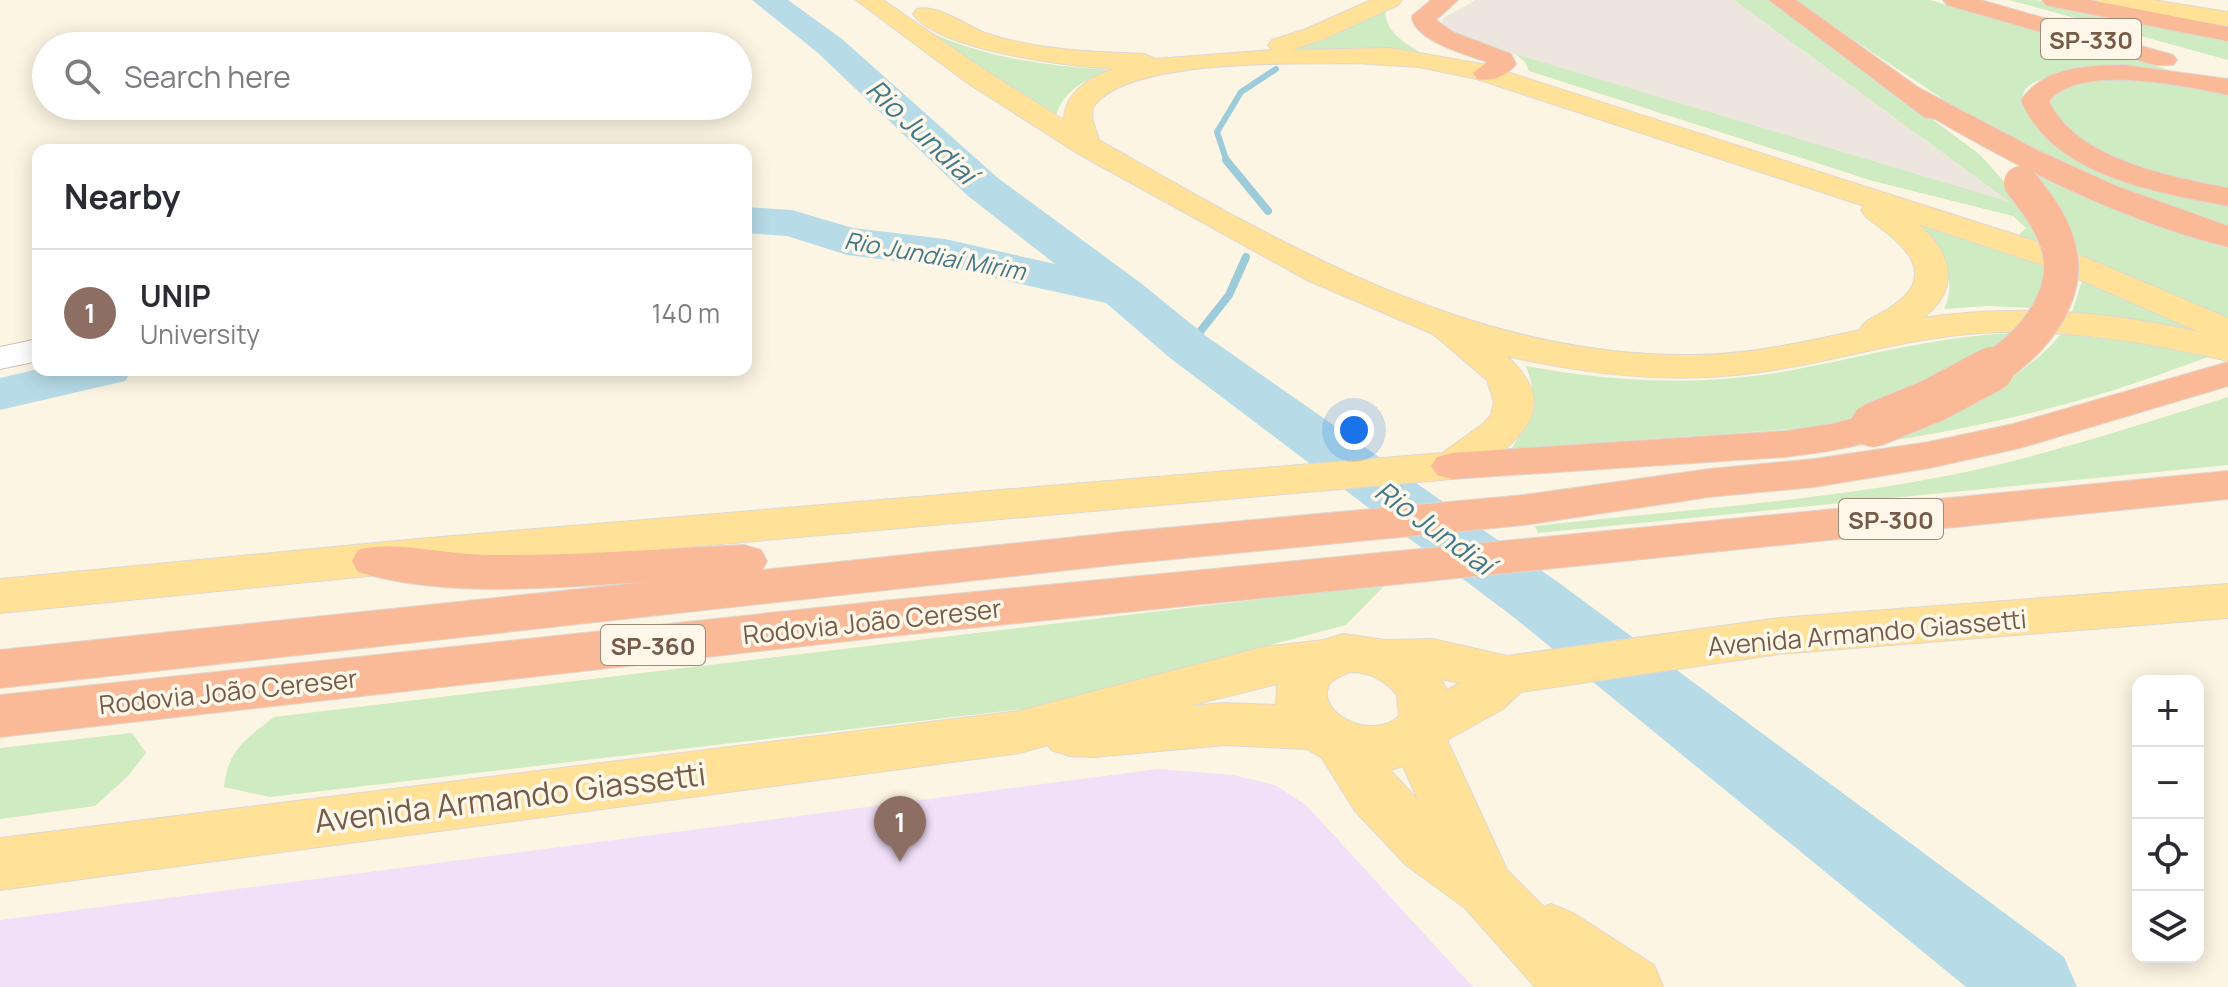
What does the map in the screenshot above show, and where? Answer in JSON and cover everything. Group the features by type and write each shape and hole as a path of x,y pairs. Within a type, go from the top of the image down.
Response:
{"highway":[{"path":"1446,0 1424,16 1424,23 1444,37 1502,59 1503,64 1477,71"},
{"path":"1452,466 1758,447 1837,436 1922,407 2009,358 2038,331 2053,305 2060,277 2060,251 2038,205 2021,183 1977,143 1781,0"},
{"name":"SP-330","path":"1955,0 2228,78"},
{"name":"SP-330","path":"1987,0 2228,66"},
{"path":"2054,0 2228,34"},
{"path":"2228,87 2157,76 2087,74 2060,79 2045,87 2035,100 2037,112 2047,126 2091,155 2158,181 2228,197"},
{"path":"1912,94 1998,145 2056,172 2126,202 2228,237"},
{"name":"SP-300","path":"1524,510 1929,455 2020,435 2228,374"},
{"name":"SP-300","path":"1555,553 2228,485"},
{"name":"Rodovia João Cereser","path":"0,669 1283,531 1524,510"},
{"path":"375,561 451,571 525,572 857,555 1122,548"},
{"name":"Rodovia João Cereser","path":"0,716 1305,576 1555,553"}],"main road":[{"path":"868,0 1009,98 1087,147 1333,280 1448,329 1579,359 1636,366 1742,365 1780,360 1842,343 1948,326 2009,321 2069,323 2131,330 2228,350"},
{"path":"903,0 955,32 990,44 1068,57 1178,62 1351,55 1419,59 1477,71 2070,263 2228,331"},
{"path":"1087,147 1076,118 1080,103 1089,93 1118,76 1298,40 1390,0"},
{"path":"1400,0 1394,8 1394,15 1405,33 1477,71"},
{"path":"2109,0 2228,19"},
{"path":"1826,185 1873,207 1902,229 1921,246 1931,263 1934,279 1927,298 1897,321 1842,343"},
{"path":"0,596 1452,466 1500,432 1511,417 1515,396 1507,378 1495,364 1448,329"},
{"name":"Avenida Armando Giassetti","path":"1386,659 1433,658 1514,674 1779,636 2228,601"},
{"path":"1329,736 1371,750 1405,743 1420,731 1428,712 1425,696 1416,681 1386,659 1365,653 1343,653 1323,659 1310,669 1301,682 1300,697 1305,713 1329,736 1375,794 1416,836 1486,889 1631,987"},
{"name":"Avenida Armando Giassetti","path":"0,864 1019,732 1263,666 1323,659"},
{"name":"Avenida Armando Giassetti","path":"1420,731 1484,695 1514,674"},
{"name":"Avenida Armando Giassetti","path":"1019,732 1094,736 1225,724 1329,736"},
{"path":"1420,731 1486,889 1577,987"}],"street":[{"path":"0,358 32,351"}],"shaded area":[{"path":"1476,0 1734,0 2013,204 1549,65 1455,35 1441,26 1443,18"},
{"path":"1158,769 1233,775 1275,785 1306,805 1473,987 0,987 0,920"}],"green space":[{"path":"1734,0 1769,0 1979,154 2015,197 2045,246 2017,237 2026,228 2013,216 1873,181 1529,71 1525,62 1515,54 2010,202"},
{"path":"1793,0 1930,0 2173,71 2175,73 2114,71 2060,75 2039,80 2026,89 2023,103 2040,129 2228,204 2228,229 2145,201 1987,128"},
{"path":"2009,0 2035,0 2228,38 2228,60"},
{"path":"1386,5 1390,28 1421,53 1351,49 1277,51"},
{"path":"923,29 969,47 1015,59 1112,70 1093,77 1069,93 1055,119"},
{"path":"2096,77 2228,88 2228,194 2107,157 2049,120 2047,91"},
{"path":"2024,165 2228,243 2228,322 2079,258 2066,221"},
{"path":"1895,217 2046,267 2046,281 2034,308 1987,306 1944,309 1949,294 1945,268 1929,246"},
{"path":"2083,278 2228,343 2164,325 2072,312"},
{"path":"2015,333 1990,353 1852,419 1807,428 1511,449 1524,428 1533,400 1526,366 1647,380 1738,378 1800,369 1922,344"},
{"path":"2061,334 2156,344 2213,355 2118,389 2011,418 1853,447 1907,429 1965,404 2020,372"},
{"path":"2228,397 2228,465 1538,533 1535,526 1793,499 1946,476 2053,450"},
{"path":"1386,584 1346,625 1031,708 270,797 224,787 234,754 274,717"},
{"path":"132,733 146,753 128,776 95,806 0,819 0,748"}],"waterway":[{"name":"Rio Jundiaí","path":"768,0 830,46 983,187 1125,294 1188,347 1539,602 2033,987"},
{"path":"1227,161 1217,132 1241,92 1276,69"},
{"path":"1227,161 1268,211"},
{"name":"Rio Jundiaí Mirim","path":"752,220 792,223 847,241 945,253 1105,289"},
{"path":"1188,347 1229,295 1246,257"},
{"name":"Rio Jundiaí Mirim","path":"0,394 80,376"}],"place":[{"name":"UNIP","path":"900,862"}]}
